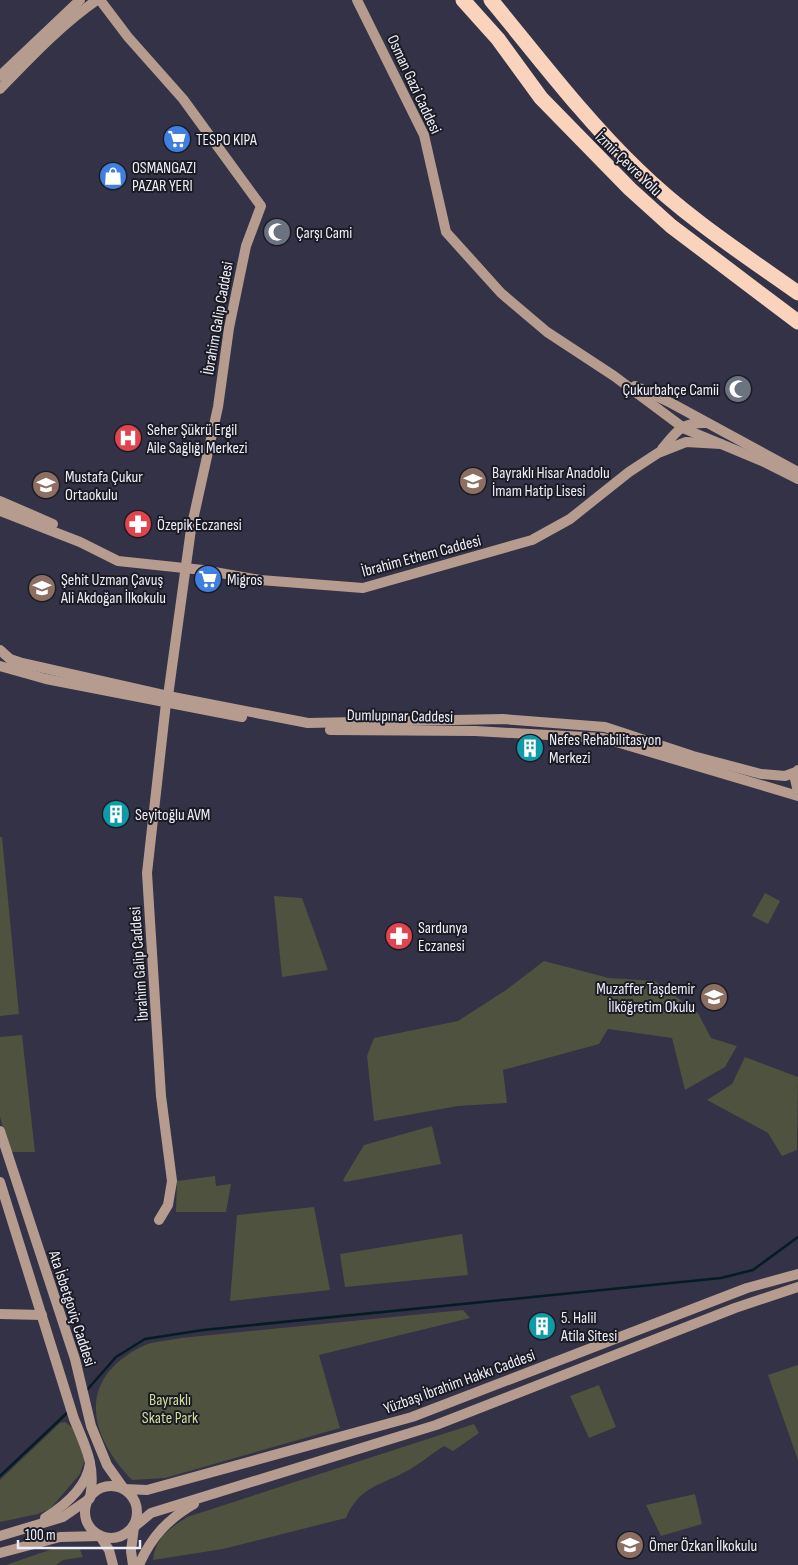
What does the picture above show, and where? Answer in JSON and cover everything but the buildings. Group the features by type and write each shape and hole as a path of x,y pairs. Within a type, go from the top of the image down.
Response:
{"highway":[{"name":"İzmir Çevre Yolu","path":"491,0 580,111 639,171 697,222 798,293"},
{"name":"İzmir Çevre Yolu","path":"468,5 498,39 541,98 630,189 671,226 798,322"}],"main road":[{"path":"0,76 80,0"},
{"path":"0,89 29,59 84,9 99,0"},
{"name":"İbrahim Galip Caddesi","path":"99,0 128,37 183,99 261,206 246,246 229,328 218,407 191,529 167,699 147,873 161,1096 172,1181 168,1205 160,1220"},
{"name":"Osman Gazi Caddesi","path":"357,0 424,135 446,232 500,293 547,332 614,376 668,416 721,444 798,479"},
{"name":"Osman Gazi Caddesi","path":"614,376 686,411 798,472"},
{"path":"686,411 688,427 709,423"},
{"path":"658,453 669,434 668,416"},
{"name":"İbrahim Ethem Caddesi","path":"679,444 688,427"},
{"name":"İbrahim Ethem Caddesi","path":"0,511 80,542 118,561 186,568 260,580 363,588 532,540 570,519 629,472 658,453 688,427"},
{"name":"İbrahim Ethem Caddesi","path":"658,453 679,444 721,444"},
{"name":"İbrahim Ethem Caddesi","path":"0,501 74,534 80,542"},
{"path":"0,650 10,659 22,663 167,699"},
{"name":"Dumlupınar Caddesi","path":"0,666 46,679 308,723 503,718 605,727 693,756 761,774 785,776 797,771"},
{"name":"Dumlupınar Caddesi","path":"167,699 307,730 475,731 603,738 798,796"},
{"path":"797,771 795,779 798,792"},
{"name":"Ata İsbetgoviç Caddesi","path":"0,1131 75,1359 91,1426 107,1465 124,1489"},
{"name":"Ata İsbetgoviç Caddesi","path":"0,1182 59,1373 90,1460 93,1476 90,1498"},
{"name":"Yüzbaşı İbrahim Hakkı Caddesi","path":"124,1489 147,1490 412,1417 747,1288 798,1274"},
{"name":"Yüzbaşı İbrahim Hakkı Caddesi","path":"134,1527 151,1512 436,1425 735,1308 798,1287"},
{"path":"0,1314 42,1315"},
{"path":"32,1526 66,1503 83,1482 90,1460"},
{"path":"0,1536 70,1514 101,1488 117,1487 124,1489 136,1502 138,1510 131,1551 133,1565"},
{"path":"139,1565 151,1540 165,1524 208,1496"},
{"path":"90,1498 85,1515 88,1523 109,1550 113,1565"},
{"path":"0,1553 60,1537 100,1536 107,1538 122,1536 134,1527"}],"green space":[{"path":"0,837 2,837 19,1014 0,1016"},
{"path":"765,893 780,901 768,924 752,916"},
{"path":"274,896 302,898 328,970 282,977"},
{"path":"544,961 609,978 655,981 698,1013 711,1038 737,1046 725,1067 685,1090 672,1038 608,1029 599,1044 503,1070 507,1103 458,1106 374,1121 367,1056 374,1038 458,1021 506,990"},
{"path":"22,1035 35,1152 10,1152 0,1117 0,1037"},
{"path":"745,1057 798,1077 797,1150 782,1156 768,1133 707,1100 732,1084"},
{"path":"432,1126 441,1164 345,1182 343,1180 364,1145"},
{"path":"215,1176 216,1186 231,1184 226,1212 176,1212 177,1181"},
{"path":"314,1207 330,1290 230,1301 237,1215"},
{"path":"462,1234 468,1275 345,1287 340,1254"},
{"name":"Bayraklı Skate Park","path":"463,1310 470,1318 319,1355 340,1428 165,1478 132,1480 105,1444 98,1426 96,1408 99,1390 107,1374 122,1359 147,1344 180,1338"},
{"path":"798,1365 798,1460 768,1375"},
{"path":"599,1385 616,1427 589,1438 570,1396"},
{"path":"65,1422 75,1430 85,1459 80,1474 50,1509 38,1514 0,1522 0,1480 60,1423"},
{"path":"474,1424 479,1433 453,1451 444,1446 410,1469 371,1489 357,1500 346,1518 223,1549 153,1560 160,1540 169,1530 187,1517"},
{"path":"695,1494 702,1524 661,1536 646,1505"},
{"path":"79,1547 83,1557 63,1560 56,1565 6,1565 55,1548"}],"waterway":[{"path":"87,1390 116,1357 145,1339 203,1330 721,1278 753,1270 798,1237"},
{"path":"0,1476 69,1411"}],"place":[{"name":"TESPO KIPA","path":"177,139"},
{"name":"OSMANGAZI PAZAR YERI","path":"113,176"},
{"name":"Çarşı Cami","path":"277,232"},
{"name":"Çukurbahçe Camii","path":"738,389"},
{"name":"Seher Şükrü Ergil Aile Sağlığı Merkezi","path":"128,438"},
{"name":"Bayraklı Hisar Anadolu İmam Hatip Lisesi","path":"473,481"},
{"name":"Mustafa Çukur Ortaokulu","path":"46,485"},
{"name":"Özepik Eczanesi","path":"138,524"},
{"name":"Migros","path":"208,579"},
{"name":"Şehit Uzman Çavuş Ali Akdoğan İlkokulu","path":"42,588"},
{"name":"Nefes Rehabilitasyon Merkezi","path":"530,748"},
{"name":"Seyitoğlu AVM","path":"116,814"},
{"name":"Sardunya Eczanesi","path":"399,936"},
{"name":"Muzaffer Taşdemir İlköğretim Okulu","path":"714,997"},
{"name":"5. Halil Atila Sitesi","path":"542,1326"},
{"name":"Ömer Özkan İlkokulu","path":"630,1545"}]}
